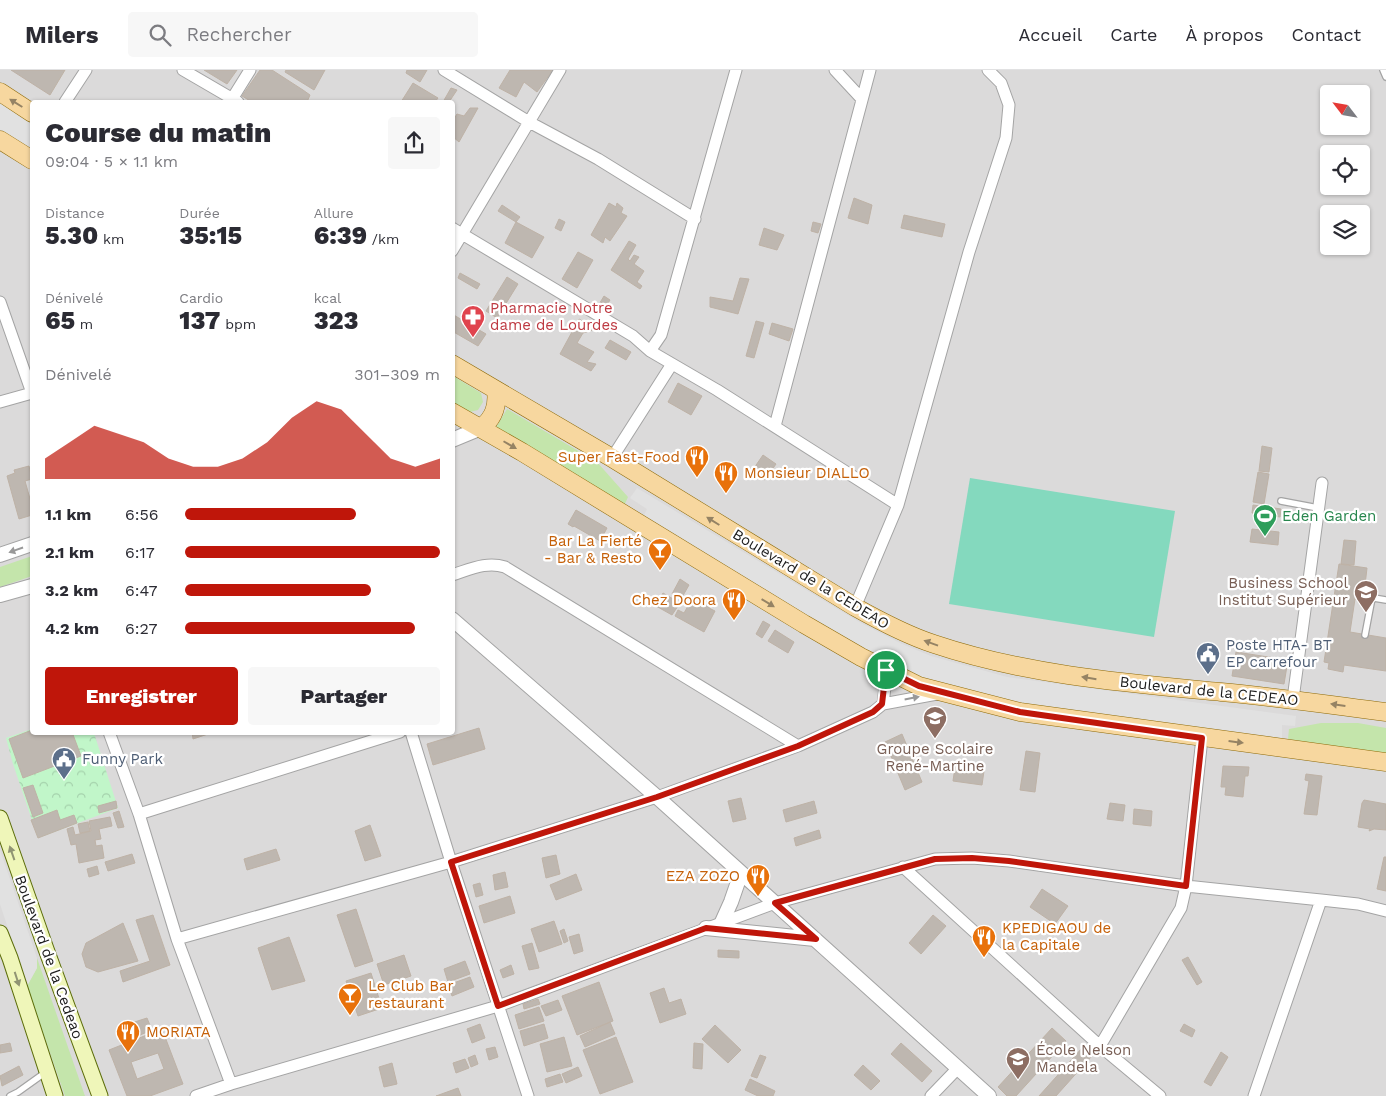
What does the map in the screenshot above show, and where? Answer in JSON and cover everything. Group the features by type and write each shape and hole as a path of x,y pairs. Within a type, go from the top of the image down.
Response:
{"main road":[{"path":"0,92 30,112"},
{"path":"0,140 30,159"},
{"name":"Boulevard de la CEDEAO","path":"455,366 612,458 855,607 886,624 933,644 1014,665 1112,681 1293,699 1386,712"},
{"path":"481,428 489,422 495,411 498,401 496,390"},
{"path":"455,414 522,452 804,624 886,670 919,686 1020,712 1386,762"},
{"name":"Boulevard de la Cedeao","path":"0,818 100,1096"},
{"path":"0,933 55,1096"}],"street":[{"path":"66,100 86,70"},
{"path":"183,70 233,100"},
{"path":"235,100 250,70"},
{"path":"444,70 529,122 598,159 695,219"},
{"path":"455,247 560,70"},
{"path":"650,351 661,335 736,70"},
{"path":"834,70 861,98"},
{"path":"775,426 870,70"},
{"path":"855,607 898,505 969,252 1006,138 1009,105 1001,83 988,70"},
{"path":"455,230 633,336 650,351 775,426 898,505"},
{"path":"0,302 30,387"},
{"path":"612,458 672,364"},
{"path":"0,402 30,394"},
{"path":"455,439 481,428"},
{"path":"1293,699 1322,483"},
{"path":"0,555 30,545"},
{"path":"455,573 484,564 505,567 798,746"},
{"path":"0,596 30,587"},
{"path":"455,622 657,797 989,1096"},
{"path":"882,704 886,670"},
{"path":"177,939 451,862 657,797 798,746 873,712 882,704 941,693"},
{"path":"111,735 139,814 177,939 231,1084"},
{"path":"139,814 390,735"},
{"path":"413,735 451,862 528,1096"},
{"path":"1100,1046 1181,908 1186,886 1202,738"},
{"path":"196,1096 231,1084 498,1006 775,903 935,859 972,858 1009,861 1186,886 1358,904 1386,911"},
{"path":"903,867 1100,1046 1160,1096"},
{"path":"722,922 732,902 741,873"},
{"path":"1254,1096 1321,900"},
{"path":"706,928 816,939"},
{"path":"932,1096 958,1068"}],"lane":[{"path":"1383,70 1386,77"},
{"path":"1280,501 1318,508"},
{"path":"1362,596 1386,600"},
{"path":"1365,635 1372,598"},
{"path":"10,1096 46,1072"}],"shaded area":[{"path":"0,70 1386,70 1386,1096 0,1096"},
{"path":"0,102 30,121 30,149 0,130"},
{"path":"637,488 861,623 902,644 931,656 1007,677 1296,716 1295,726 1282,725 1282,738 1005,702 912,674 875,657 644,515 647,509 630,498"},
{"path":"0,850 37,958 37,968 27,986 0,904"}],"green space":[{"path":"455,377 481,393 483,402 478,410 470,412 455,404"},
{"path":"507,409 597,462 628,497 624,506 495,429"},
{"path":"970,478 1175,511 1154,637 949,604"},
{"path":"30,557 30,577 0,587 0,567"},
{"path":"1321,723 1358,723 1386,728 1386,755 1288,739 1289,729"},
{"path":"30,730 30,735 95,735 118,808 38,838 6,738"},
{"path":"37,958 85,1096 65,1096 27,986 37,968"}],"building":[{"path":"11,70 65,70 50,95"},
{"path":"204,70 237,70 227,84"},
{"path":"260,70 272,70 310,95 308,100 249,100 242,96"},
{"path":"286,70 325,70 314,90 285,72"},
{"path":"407,70 427,70 420,82 406,73"},
{"path":"510,70 553,70 537,92 524,82 516,97 499,88"},
{"path":"413,83 438,98 436,100 402,100"},
{"path":"451,88 457,90 450,100 444,100"},
{"path":"470,108 478,108 459,142 455,139 455,117 457,114 464,116"},
{"path":"854,198 872,205 868,224 848,218"},
{"path":"609,203 616,207 617,203 623,208 621,213 627,216 610,241 605,237 603,243 591,235"},
{"path":"502,205 520,217 516,222 498,211"},
{"path":"904,215 945,224 942,237 901,228"},
{"path":"559,219 565,222 561,231 555,228"},
{"path":"516,222 544,237 532,258 505,243"},
{"path":"813,222 821,224 818,233 811,231"},
{"path":"764,228 784,235 777,250 759,245"},
{"path":"629,241 636,245 628,259 630,261 634,255 639,257 634,264 644,271 637,282 642,286 640,289 611,270"},
{"path":"578,252 593,260 577,288 562,279"},
{"path":"460,273 480,284 477,289 458,278"},
{"path":"507,277 518,284 497,318 486,311"},
{"path":"740,278 749,279 738,314 710,307 710,297 733,301"},
{"path":"604,296 610,300 604,310 598,306"},
{"path":"455,316 486,334 478,346 455,333"},
{"path":"579,319 596,329 583,333 577,343 594,352 587,362 596,364 591,371 560,354"},
{"path":"756,321 764,323 754,358 746,356"},
{"path":"772,323 793,329 789,341 769,334"},
{"path":"610,340 631,352 626,360 605,348"},
{"path":"678,383 702,396 691,415 668,402"},
{"path":"1262,446 1272,448 1269,472 1259,471"},
{"path":"763,455 776,464 765,480 752,471"},
{"path":"29,466 30,470 30,480 25,481 30,499 30,516 19,519 7,476 15,473 14,470"},
{"path":"1258,472 1269,474 1264,504 1253,502"},
{"path":"1253,505 1281,509 1280,517 1252,513"},
{"path":"576,510 607,528 600,541 568,524"},
{"path":"1252,529 1279,532 1278,545 1250,542"},
{"path":"1344,540 1356,541 1354,565 1341,564"},
{"path":"1339,564 1367,568 1364,594 1362,594 1361,600 1355,599 1350,632 1386,638 1386,671 1344,665 1343,672 1328,669 1329,663 1324,662"},
{"path":"680,579 689,585 681,599 672,594"},
{"path":"663,593 680,603 672,615 656,606"},
{"path":"699,598 711,604 709,608 715,611 704,632 675,616 678,610 684,613 692,599 697,601"},
{"path":"763,621 770,625 762,638 756,634"},
{"path":"775,630 794,642 788,653 768,641"},
{"path":"1236,652 1288,660 1284,684 1232,676"},
{"path":"479,728 485,749 433,765 427,744"},
{"path":"30,731 30,735 73,735 81,756 23,778 9,739"},
{"path":"902,734 922,782 905,790 885,742"},
{"path":"192,735 205,735 193,739"},
{"path":"1026,751 1040,753 1035,792 1020,790"},
{"path":"1223,766 1249,767 1248,776 1245,776 1243,797 1225,795 1226,787 1221,787"},
{"path":"955,767 984,771 982,785 953,781"},
{"path":"1306,774 1322,776 1317,815 1304,814 1309,781 1305,780"},
{"path":"33,785 43,813 33,817 23,788"},
{"path":"741,798 746,819 733,822 728,801"},
{"path":"1364,800 1386,804 1386,830 1374,829 1369,831 1370,829 1358,827"},
{"path":"116,801 117,808 99,813 98,806"},
{"path":"814,801 817,813 786,822 783,810"},
{"path":"1110,803 1125,805 1123,821 1107,819"},
{"path":"1134,809 1152,811 1151,826 1133,824"},
{"path":"57,810 60,820 74,815 77,823 38,838 31,820"},
{"path":"119,811 124,827 118,828 113,813"},
{"path":"110,817 112,826 99,829 101,839 95,840 96,846 102,845 104,858 79,863 76,844 71,845 67,829 73,827 75,835 91,831 89,821"},
{"path":"88,822 90,831 80,833 78,824"},
{"path":"370,825 381,856 365,861 355,831"},
{"path":"819,830 821,838 796,846 794,838"},
{"path":"276,849 280,860 247,870 244,859"},
{"path":"132,854 135,863 108,871 105,862"},
{"path":"556,855 560,874 546,878 542,858"},
{"path":"1384,857 1386,857 1386,891 1377,889"},
{"path":"97,866 99,874 89,877 87,869"},
{"path":"505,872 508,887 495,890 493,875"},
{"path":"576,874 582,890 556,900 550,885"},
{"path":"480,883 483,895 476,897 473,885"},
{"path":"1042,889 1068,906 1055,924 1030,907"},
{"path":"510,896 515,913 484,923 479,906"},
{"path":"356,909 373,961 355,967 337,915"},
{"path":"153,915 170,965 123,982 120,971 150,961 136,920"},
{"path":"933,915 946,926 921,954 909,943"},
{"path":"554,921 562,944 539,952 531,929"},
{"path":"123,923 138,961 98,972 86,967 82,954 86,943"},
{"path":"564,929 568,941 564,943 560,931"},
{"path":"579,934 583,951 574,954 569,937"},
{"path":"289,937 305,981 272,990 258,948"},
{"path":"532,943 539,968 529,970 522,946"},
{"path":"718,950 739,951 739,958 718,957"},
{"path":"404,955 411,976 384,985 377,964"},
{"path":"1188,957 1202,982 1197,985 1182,960"},
{"path":"465,961 470,974 448,982 444,969"},
{"path":"511,965 514,974 503,978 500,970"},
{"path":"371,973 382,1008 358,1016 346,981"},
{"path":"470,977 474,987 452,996 448,985"},
{"path":"599,982 613,1021 577,1035 562,996"},
{"path":"664,988 669,1003 681,999 686,1014 660,1023 650,993"},
{"path":"538,999 540,1004 524,1009 523,1004"},
{"path":"558,1000 562,1010 546,1016 541,1006"},
{"path":"539,1007 544,1021 519,1029 515,1015"},
{"path":"147,1018 152,1030 128,1040 122,1026"},
{"path":"610,1022 615,1034 585,1047 580,1036"},
{"path":"480,1024 485,1038 472,1043 467,1029"},
{"path":"544,1024 548,1038 524,1046 520,1031"},
{"path":"1184,1024 1195,1030 1192,1037 1180,1031"},
{"path":"715,1025 741,1050 728,1063 702,1039"},
{"path":"1052,1028 1066,1041 1016,1096 1007,1096 998,1087"},
{"path":"162,1029 183,1084 150,1096 127,1096 109,1050","holes":["158,1053 164,1069 137,1079 131,1062"]},
{"path":"564,1037 572,1066 547,1072 540,1044"},
{"path":"616,1037 633,1082 600,1094 583,1050"},
{"path":"10,1043 12,1051 0,1053 0,1045"},
{"path":"694,1043 703,1044 702,1069 693,1068"},
{"path":"901,1043 932,1071 922,1082 891,1054"},
{"path":"495,1047 498,1057 489,1060 486,1049"},
{"path":"1082,1048 1091,1057 1056,1096 1039,1096"},
{"path":"1221,1052 1228,1057 1211,1086 1204,1082"},
{"path":"475,1055 478,1064 471,1067 468,1058"},
{"path":"760,1055 766,1057 757,1078 751,1076"},
{"path":"465,1059 469,1068 456,1073 453,1063"},
{"path":"392,1063 397,1084 384,1087 379,1067"},
{"path":"863,1065 880,1081 871,1090 854,1075"},
{"path":"19,1066 23,1075 2,1086 0,1076"},
{"path":"578,1067 582,1076 566,1083 562,1074"},
{"path":"560,1074 563,1082 547,1087 545,1079"},
{"path":"750,1079 775,1091 773,1096 758,1096 745,1090"},
{"path":"458,1088 461,1096 436,1096"}],"place":[{"name":"Pharmacie Notre dame de Lourdes","path":"473,338"},
{"name":"Super Fast-Food","path":"697,478"},
{"name":"Monsieur DIALLO","path":"726,494"},
{"name":"Eden Garden","path":"1265,537"},
{"name":"Bar La Fierté - Bar & Resto","path":"660,571"},
{"name":"Business School Institut Supérieur","path":"1366,613"},
{"name":"Chez Doora","path":"734,621"},
{"name":"Poste HTA- BT EP carrefour","path":"1208,675"},
{"name":"Groupe Scolaire René-Martine","path":"935,739"},
{"name":"Funny Park","path":"64,780"},
{"name":"EZA ZOZO","path":"758,897"},
{"name":"KPEDIGAOU de la Capitale","path":"984,958"},
{"name":"Le Club Bar restaurant","path":"350,1016"},
{"name":"MORIATA","path":"128,1053"},
{"name":"École Nelson Mandela","path":"1018,1080"}],"route":[{"path":"886,670 919,686 971,701 1020,712 1202,738 1186,886 1009,861 972,858 935,859 775,903 816,939 706,928 498,1006 451,862 657,797 798,746 873,712 882,704 886,670"}]}
